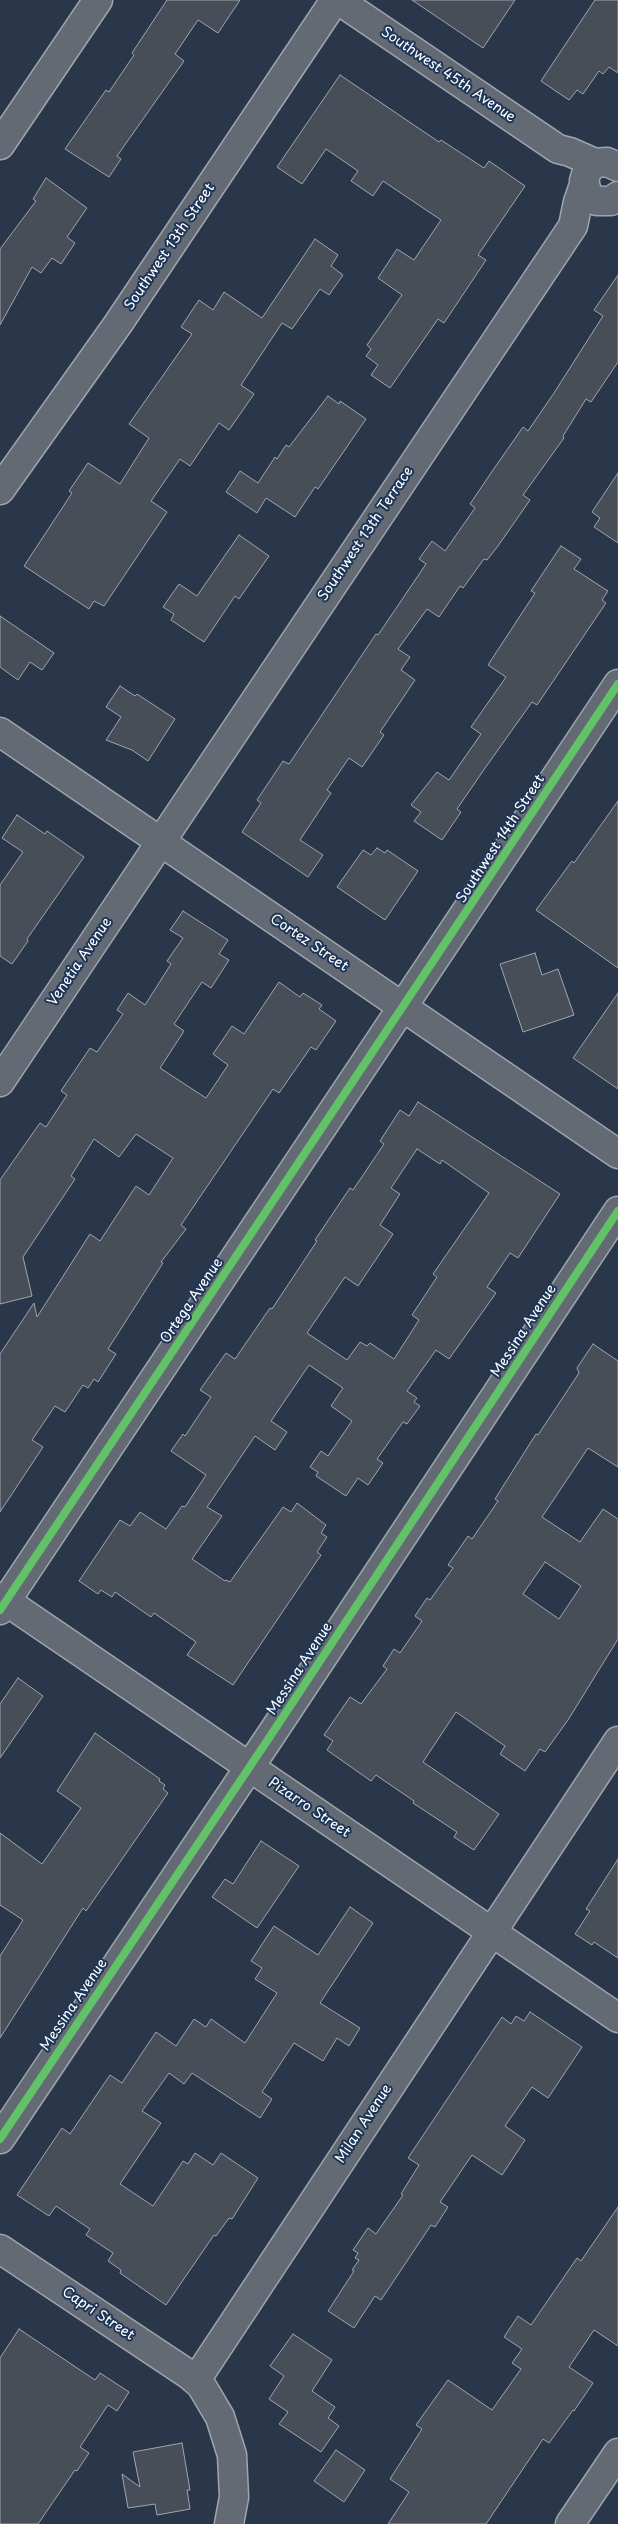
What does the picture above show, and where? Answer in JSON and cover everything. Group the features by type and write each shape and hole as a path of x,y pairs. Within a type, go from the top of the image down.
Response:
{"street":[{"path":"0,146 98,0"},
{"name":"Southwest 45th Avenue","path":"337,0 558,150 570,152 604,181"},
{"name":"Southwest 13th Street","path":"0,490 118,324 337,0"},
{"name":"Southwest 13th Terrace","path":"160,842 573,226 578,202 604,181"},
{"name":"Southwest 14th Street","path":"404,1007 618,684"},
{"name":"Cortez Street","path":"0,732 618,1154"},
{"name":"Venetia Avenue","path":"0,1082 160,842"},
{"name":"Ortega Avenue","path":"2,1602 404,1007"},
{"name":"Messina Avenue","path":"0,2138 249,1768 618,1211"},
{"name":"Pizarro Street","path":"2,1602 492,1931 618,2018"},
{"name":"Milan Avenue","path":"196,2380 618,1741"},
{"name":"Capri Street","path":"0,2249 196,2380"},
{"path":"196,2380 220,2417 232,2455 234,2497 229,2524"},
{"path":"570,2524 618,2453"}],"building":[{"path":"167,0 240,0 218,33 198,20 175,54 184,61 117,156 121,159 109,177 65,149 106,90 109,92"},
{"path":"412,0 515,0 483,48"},
{"path":"595,0 618,0 618,73 609,67 603,74 599,71 583,94 577,90 569,100 541,81"},
{"path":"340,75 439,142 441,140 484,168 489,161 525,186 478,255 486,260 444,323 438,319 390,388 371,375 378,365 366,356 371,349 367,345 402,295 378,278 397,249 414,260 441,220 383,181 373,196 351,181 358,171 326,149 302,184 277,167"},
{"path":"46,178 87,208 67,237 75,243 61,264 52,258 41,273 32,267 0,325 0,249 36,201 33,199"},
{"path":"315,239 338,255 331,266 343,275 329,295 320,289 292,329 282,323 241,385 254,394 229,430 219,423 190,466 180,459 151,501 167,512 104,606 94,601 89,609 24,566 72,493 69,491 88,463 120,484 149,438 129,424 192,334 181,327 199,300 213,310 224,292 262,318"},
{"path":"618,275 618,362 591,402 586,399 563,436 564,438 523,495 530,500 498,546 487,560 484,559 463,588 460,586 439,617 427,609 398,649 410,657 401,670 415,680 380,732 384,735 362,767 349,758 327,790 331,793 300,840 323,855 308,877 242,832 261,803 257,800 283,761 289,764 376,634 378,635 426,564 419,559 432,541 445,551 475,508 470,504 491,473 523,427 528,431 603,316 594,310"},
{"path":"328,396 339,404 340,401 366,419 318,489 315,487 295,517 266,498 257,513 226,492 240,471 258,483 275,457 277,459 286,445 289,447"},
{"path":"618,473 618,543 594,527 600,518 592,512"},
{"path":"239,535 269,556 239,599 235,596 204,642 171,620 174,614 163,607 179,584 197,596"},
{"path":"561,546 581,559 574,569 608,591 602,600 606,603 537,705 532,702 483,771 457,809 461,812 442,840 414,821 421,812 411,805 437,772 449,780 481,734 471,727 506,677 488,665 535,593 531,591"},
{"path":"0,616 54,653 42,670 30,662 18,680 0,667"},
{"path":"120,686 135,696 137,694 175,719 148,761 132,750 106,740 121,717 106,707"},
{"path":"618,801 618,968 536,910 572,861 574,863"},
{"path":"17,815 45,834 47,831 84,857 27,939 28,941 12,964 0,956 0,885 23,852 2,838"},
{"path":"377,848 385,853 387,850 418,871 385,920 337,887 363,850 371,855"},
{"path":"183,911 228,940 219,954 229,960 211,988 202,982 174,1024 184,1031 160,1068 206,1098 228,1065 213,1054 232,1026 244,1034 279,982 300,997 303,993 322,1005 319,1009 336,1021 316,1050 311,1047 279,1093 273,1089 181,1225 186,1229 161,1262 163,1263 108,1349 116,1354 98,1382 94,1379 88,1388 83,1385 65,1412 55,1406 32,1440 43,1447 0,1512 0,1354 34,1303 37,1317 90,1234 100,1241 136,1186 149,1195 173,1158 136,1134 119,1157 94,1139 71,1176 75,1179 23,1257 32,1296 0,1304 0,1180 40,1123 46,1127 67,1095 61,1091 90,1048 97,1052 123,1014 117,1010 128,993 145,1005 171,964 167,961 183,938 170,930"},
{"path":"535,953 542,975 558,969 574,1015 523,1032 500,964"},
{"path":"618,993 618,1089 573,1058"},
{"path":"418,1102 560,1194 518,1258 510,1253 487,1287 496,1293 449,1359 436,1350 407,1391 417,1398 414,1402 420,1406 407,1424 403,1422 377,1459 383,1463 368,1485 358,1478 346,1496 316,1476 318,1472 310,1467 321,1451 328,1456 352,1421 331,1406 343,1388 309,1365 271,1421 287,1432 275,1450 255,1436 207,1507 222,1516 192,1559 225,1581 230,1582 283,1507 291,1512 297,1503 326,1525 321,1533 327,1537 317,1552 321,1555 233,1685 187,1655 196,1642 154,1613 151,1617 115,1592 112,1597 101,1590 98,1594 79,1581 120,1520 130,1526 140,1512 166,1529 182,1506 185,1507 206,1475 171,1451 183,1434 185,1436 211,1397 200,1390 226,1353 235,1359 270,1308 272,1309 350,1188 353,1190 384,1144 380,1141 400,1110 409,1116","holes":["417,1149 440,1164 442,1160 489,1193 433,1274 437,1277 412,1315 419,1320 394,1359 370,1343 367,1346 360,1342 347,1360 307,1333 345,1277 358,1286 393,1234 380,1225 400,1194 391,1188"]},
{"path":"593,1344 618,1361 618,1467 588,1448 542,1517 580,1542 603,1509 618,1519 618,1639 568,1720 545,1752 540,1749 525,1771 500,1754 505,1746 456,1712 423,1762 499,1814 474,1850 454,1837 457,1832 413,1803 414,1801 376,1775 371,1781 327,1750 333,1741 324,1735 350,1697 361,1704 387,1669 383,1666 394,1649 400,1653 422,1621 415,1616 427,1598 430,1600 453,1568 448,1565 468,1536 472,1539 498,1501 495,1499 536,1434 538,1435 579,1373 577,1368","holes":["545,1562 581,1586 559,1619 523,1594"]},
{"path":"18,1678 43,1696 0,1758 0,1704"},
{"path":"95,1733 160,1779 159,1781 165,1785 163,1789 168,1793 86,1911 83,1908 0,2038 0,1956 23,1920 0,1905 0,1833 42,1864 81,1808 57,1791"},
{"path":"261,1841 299,1866 257,1928 212,1897 225,1879 233,1884"},
{"path":"618,1859 618,1958 594,1942 592,1945 575,1934 590,1911 586,1909"},
{"path":"350,1907 373,1923 320,2003 360,2028 349,2046 337,2038 323,2061 294,2043 262,2092 272,2099 260,2118 192,2073 184,2084 169,2073 142,2111 161,2123 120,2184 153,2206 183,2161 188,2164 195,2153 213,2165 221,2153 258,2178 232,2219 229,2218 216,2236 214,2235 166,2305 120,2273 121,2270 108,2261 113,2253 86,2235 90,2229 56,2206 49,2216 17,2195 62,2128 70,2134 110,2075 122,2083 156,2032 176,2046 194,2019 206,2027 211,2019 245,2043 277,1993 255,1979 262,1968 251,1961 274,1926 318,1955"},
{"path":"530,2012 582,2047 548,2098 532,2087 505,2126 525,2140 502,2175 472,2155 440,2202 448,2207 435,2227 431,2225 381,2300 375,2296 354,2328 328,2311 359,2260 355,2258 358,2253 353,2250 368,2228 376,2234 403,2195 401,2194 419,2165 408,2158 502,2017 511,2024 516,2016 524,2021"},
{"path":"618,2207 618,2346 594,2330 569,2367 593,2383 574,2411 549,2443 543,2439 486,2524 388,2524 409,2492 390,2479 422,2429 416,2425 448,2380 492,2410 521,2369 512,2363 522,2349 504,2337 518,2316 531,2325 577,2258 581,2261"},
{"path":"19,2329 95,2380 100,2373 129,2392 117,2411 108,2405 80,2447 89,2453 38,2524 0,2524 0,2358"},
{"path":"293,2334 332,2360 312,2391 335,2407 328,2418 339,2426 321,2452 279,2424 288,2412 269,2399 284,2376 270,2366"},
{"path":"182,2443 190,2490 187,2490 190,2509 157,2515 155,2504 128,2508 122,2474 140,2487 133,2452"},
{"path":"336,2450 365,2470 344,2502 314,2481"}],"cycle path":[{"path":"0,1610 618,684"},
{"path":"0,2139 271,1735 618,1211"}]}
